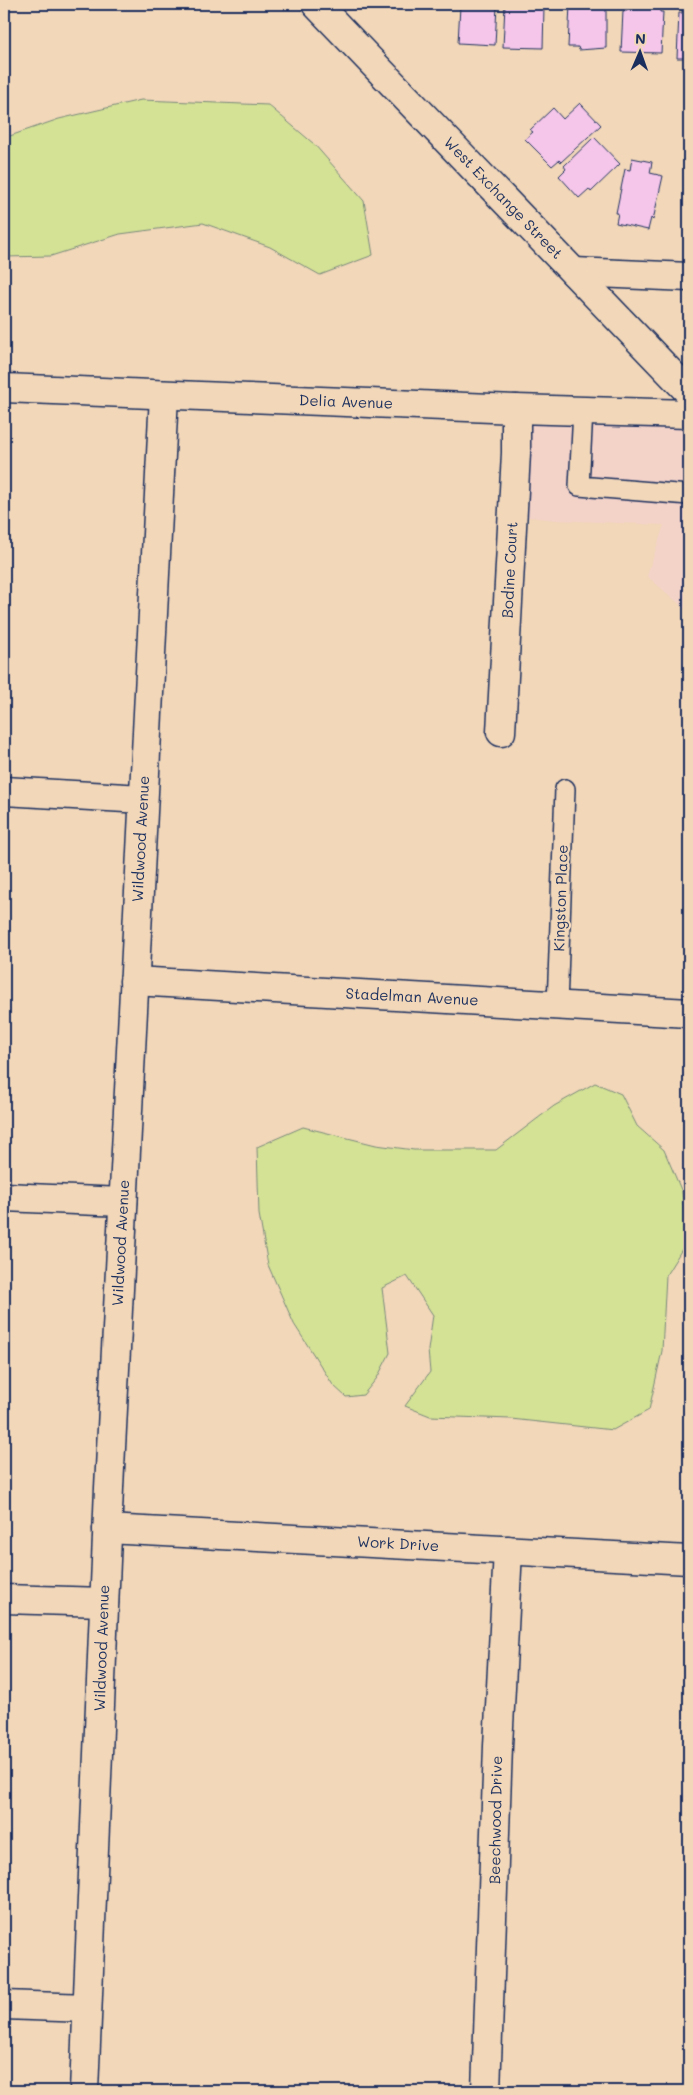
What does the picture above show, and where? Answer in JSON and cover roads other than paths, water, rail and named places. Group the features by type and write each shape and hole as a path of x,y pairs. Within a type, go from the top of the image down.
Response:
{"street":[{"name":"West Exchange Street","path":"316,4 689,392"},
{"path":"574,272 689,276"},
{"name":"Delia Avenue","path":"4,388 516,409 689,414"},
{"name":"Wildwood Avenue","path":"84,2091 107,1529 164,395"},
{"name":"Bodine Court","path":"501,732 516,453 516,409"},
{"path":"4,791 143,799"},
{"name":"Stadelman Avenue","path":"134,981 689,1013"},
{"path":"4,1197 123,1202"},
{"name":"Work Drive","path":"107,1529 689,1560"},
{"name":"Beechwood Drive","path":"486,2091 498,1746 508,1550"},
{"path":"4,1599 104,1602"},
{"path":"4,2005 87,2008"}],"lane":[{"path":"583,411 579,486 689,495"},
{"name":"Kingston Place","path":"556,1006 565,789"}]}
